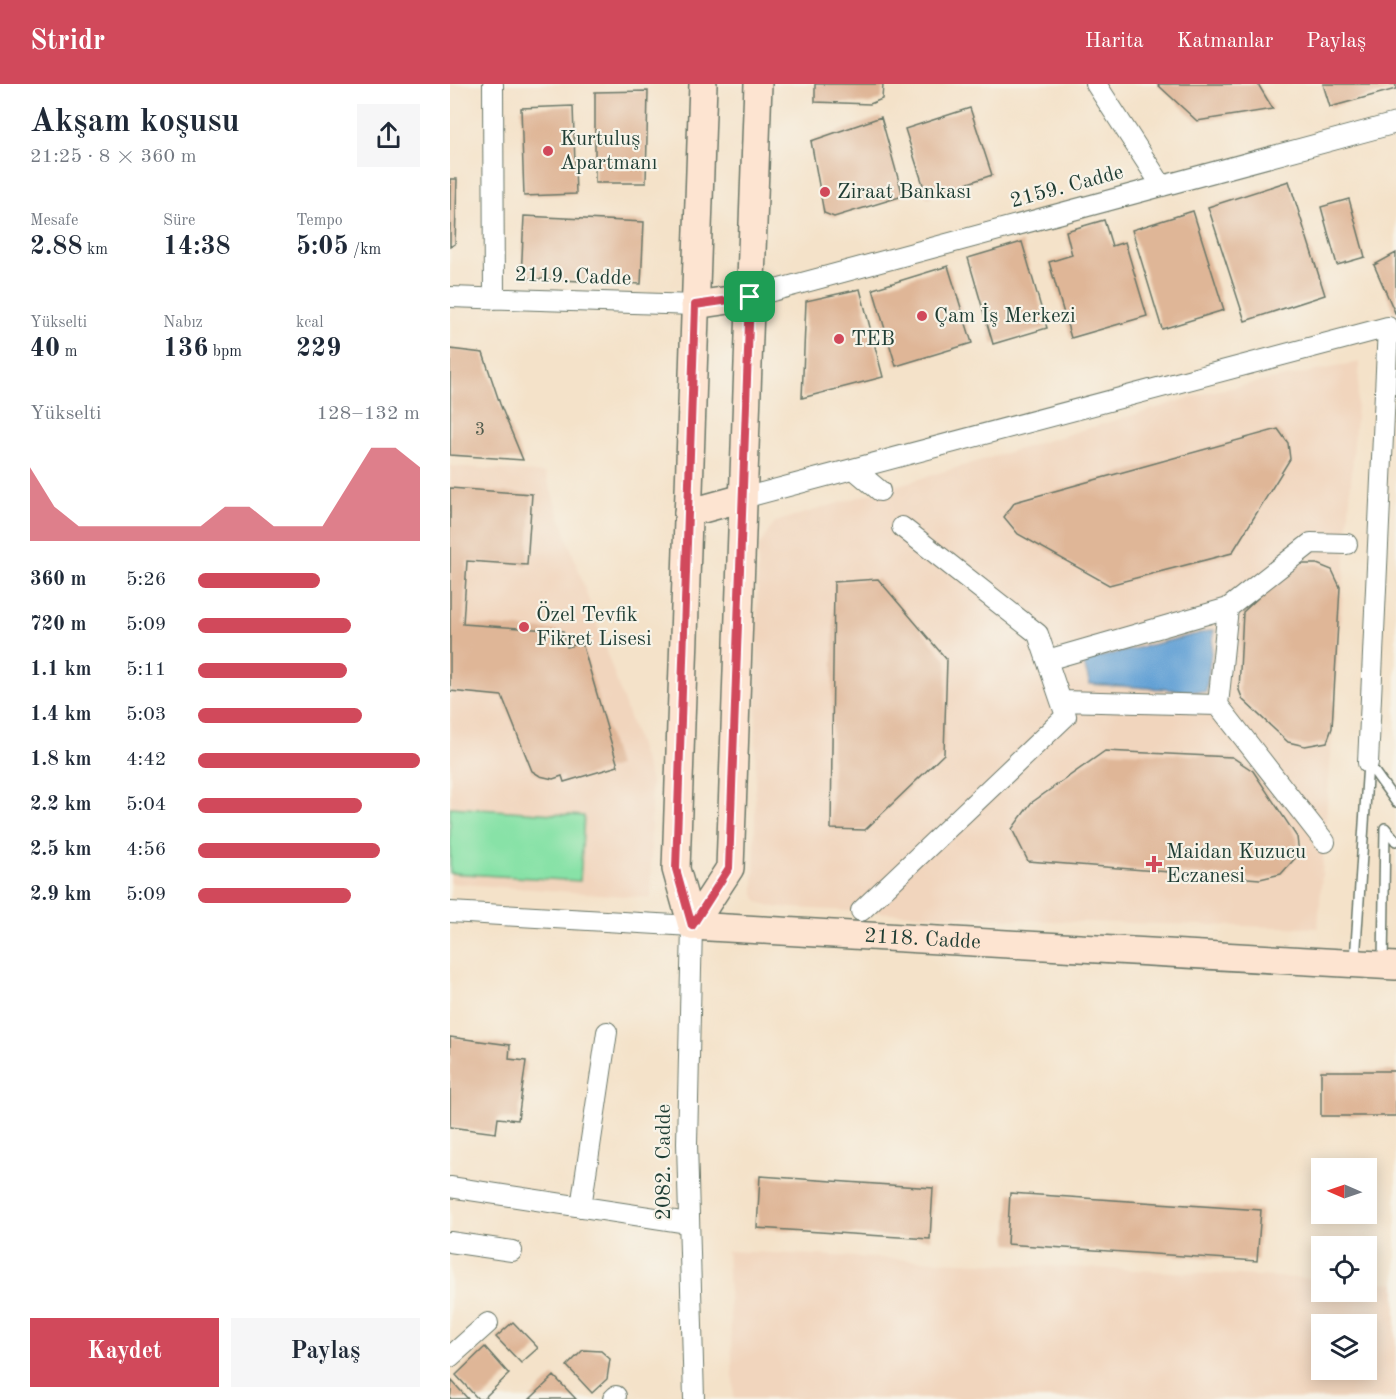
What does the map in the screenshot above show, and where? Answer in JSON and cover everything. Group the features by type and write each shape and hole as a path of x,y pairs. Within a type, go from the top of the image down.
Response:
{"street":[{"path":"494,84 494,298"},
{"path":"692,926 676,869 703,84"},
{"path":"692,926 729,868 758,84"},
{"path":"1096,84 1162,186"},
{"name":"2159. Cadde","path":"750,297 1396,123"},
{"name":"2119. Cadde","path":"450,297 695,305"},
{"path":"695,305 750,297"},
{"path":"688,513 1388,327 1368,763"},
{"path":"854,469 880,491"},
{"path":"861,911 1066,716 1038,634 902,527"},
{"path":"1047,660 1228,608 1311,543 1347,544"},
{"path":"1228,608 1218,705 1324,842"},
{"path":"1061,701 1218,705"},
{"name":"2118. Cadde","path":"450,912 1355,962 1390,966"},
{"name":"2082. Cadde","path":"692,926 688,1223 694,1399"},
{"path":"581,1207 607,1032"},
{"path":"450,1187 688,1223"},
{"path":"450,1242 512,1251"},
{"path":"450,1357 488,1323"}],"lane":[{"path":"1368,763 1396,802"},
{"path":"1355,962 1368,763"},
{"path":"1390,966 1384,828 1396,841"}],"shaded area":[{"path":"1360,362 1318,928 1050,921 774,907 758,902 754,895 758,547 775,522 1210,392"},
{"name":"Özel Tevfik Fikret Lisesi","path":"450,466 545,473 651,781 651,898 450,883"},
{"path":"727,1251 1311,1279 1311,1302 1377,1302 1377,1282 1396,1283 1396,1399 734,1399"}],"green space":[{"path":"450,807 584,816 580,881 450,873"}],"water":[{"path":"1214,630 1206,692 1090,684 1083,661"}],"building":[{"path":"815,84 883,84 882,99 870,104 815,102"},
{"path":"1157,84 1258,84 1273,109 1197,121"},
{"path":"1323,84 1396,84 1396,89 1330,107"},
{"path":"648,91 646,183 595,183 595,92"},
{"name":"Kurtuluş Apartmanı","path":"573,106 576,194 524,196 521,108"},
{"path":"970,108 992,175 927,197 905,129"},
{"path":"881,117 903,196 834,217 824,213 811,141"},
{"path":"450,179 457,179 455,244 450,247"},
{"path":"1289,181 1325,295 1245,321 1208,207"},
{"path":"1349,199 1365,257 1337,265 1321,207"},
{"path":"1193,211 1224,310 1162,329 1132,230"},
{"path":"524,216 644,222 641,284 521,278"},
{"path":"1104,220 1112,246 1125,242 1147,316 1071,338 1049,262 1072,255 1066,231"},
{"path":"1022,242 1047,328 993,344 968,258"},
{"path":"1396,253 1396,315 1374,265"},
{"name":"Çam İş Merkezi","path":"948,266 972,343 896,366 873,289"},
{"name":"TEB","path":"860,289 883,377 802,398 806,301"},
{"path":"450,349 483,353 500,404 523,460 450,455"},
{"path":"1278,429 1288,443 1290,459 1232,553 1109,585 1018,534 1004,517 1015,502"},
{"path":"450,488 532,494 527,565 467,561 463,624 563,631 567,647 582,643 618,766 564,782 562,776 553,779 540,776 532,771 502,696 450,691"},
{"path":"1294,564 1317,564 1332,570 1340,587 1332,728 1327,742 1305,746 1288,742 1243,700 1239,690 1243,612"},
{"path":"878,579 947,660 944,754 865,830 831,829 834,582"},
{"path":"1105,751 1232,757 1253,771 1297,837 1299,854 1281,874 1260,879 1028,861 1012,829 1031,803"},
{"path":"450,1037 510,1045 509,1059 526,1061 518,1120 498,1118 496,1133 450,1127"},
{"path":"1321,1071 1396,1071 1396,1116 1321,1116"},
{"path":"760,1176 933,1188 930,1239 757,1228"},
{"path":"1010,1193 1261,1210 1257,1261 1007,1244"},
{"path":"513,1322 538,1348 521,1363 496,1337"},
{"path":"485,1347 509,1374 483,1399 478,1399 456,1375"},
{"path":"583,1350 601,1351 610,1359 607,1379 592,1393 567,1366"},
{"path":"554,1376 576,1399 530,1399"},
{"path":"452,1381 468,1399 450,1399"}],"place":[{"name":"Kurtuluş Apartmanı","path":"548,151"},
{"name":"Ziraat Bankası","path":"825,192"},
{"name":"Çam İş Merkezi","path":"922,316"},
{"name":"TEB","path":"839,339"},
{"name":"Özel Tevfik Fikret Lisesi","path":"524,627"},
{"name":"Maidan Kuzucu Eczanesi","path":"1154,864"}],"route":[{"path":"750,297 729,868 692,926 676,869 695,305 750,297"}]}
